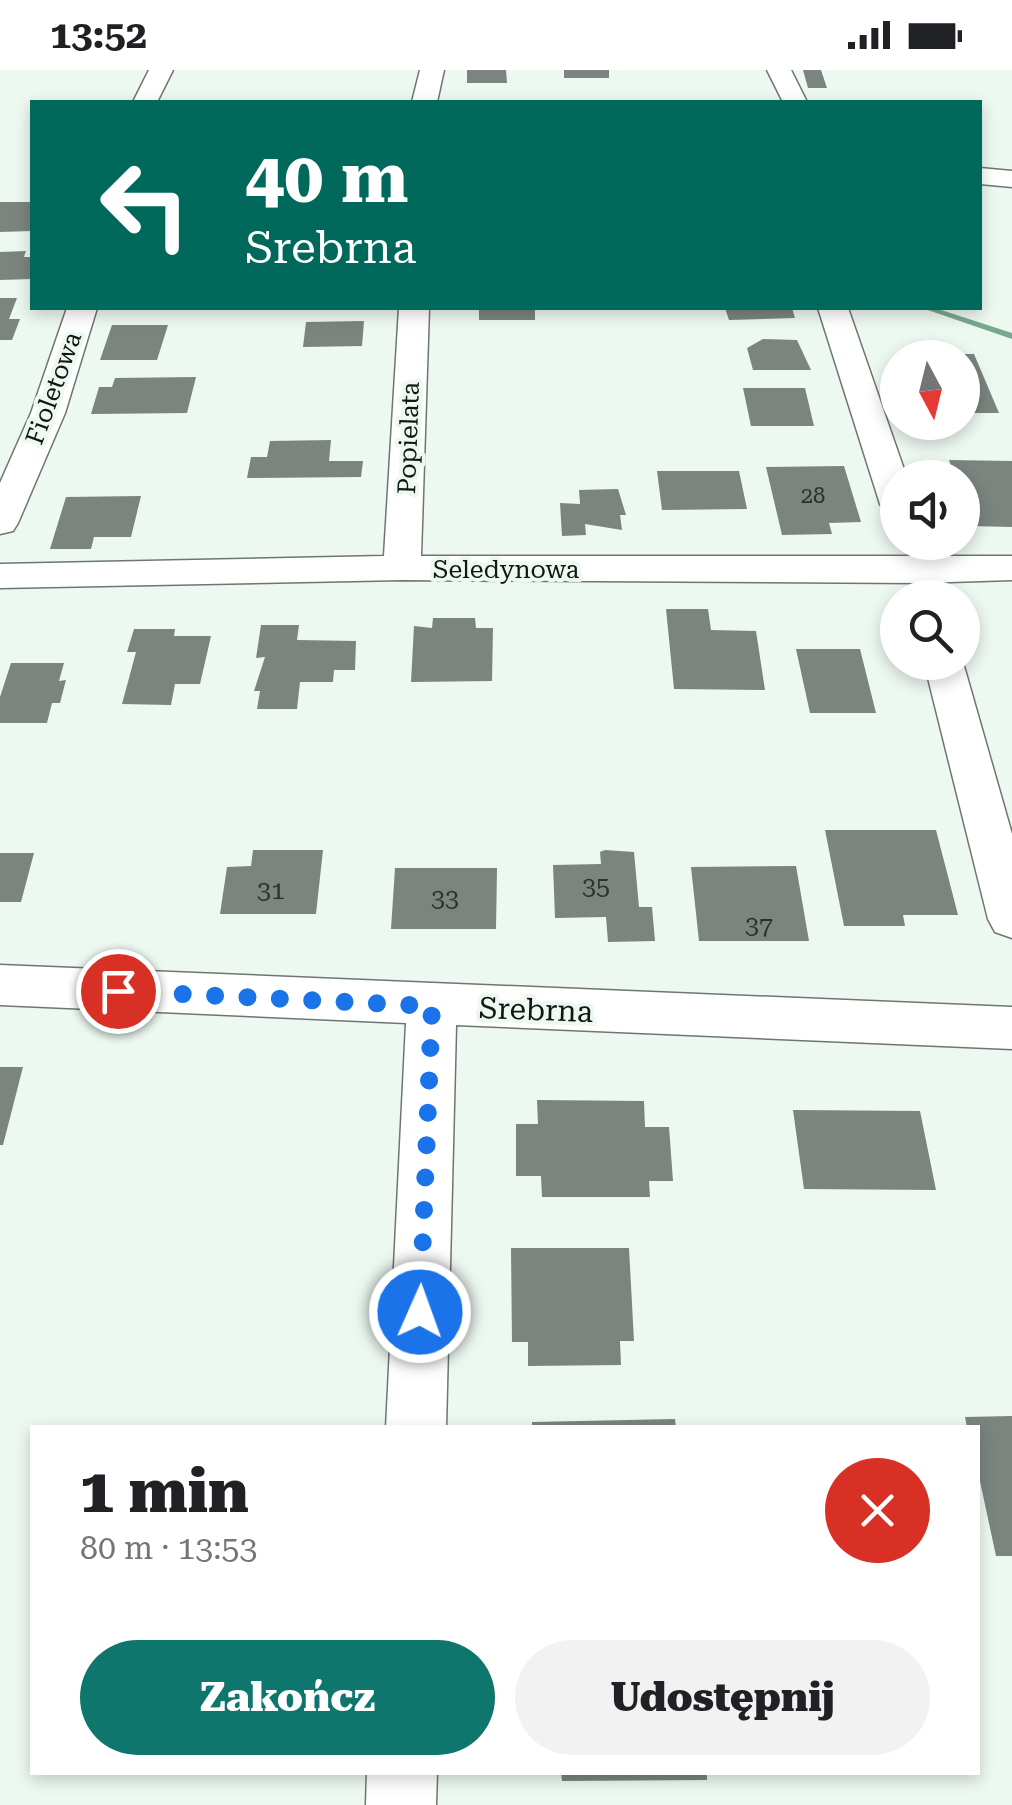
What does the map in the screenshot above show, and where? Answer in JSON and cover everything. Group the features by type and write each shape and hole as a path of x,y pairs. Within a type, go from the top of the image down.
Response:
{"street":[{"path":"146,100 161,70"},
{"path":"425,100 432,70"},
{"path":"779,70 793,100"},
{"path":"982,176 1012,179"},
{"name":"Fioletowa","path":"0,524 48,413 81,310"},
{"name":"Popielata","path":"402,568 414,310"},
{"path":"834,310 883,460"},
{"name":"Seledynowa","path":"0,576 402,568 1012,568"},
{"path":"949,680 1012,919"},
{"name":"Srebrna","path":"0,985 1012,1028"},
{"path":"416,1425 432,1006"},
{"path":"401,1805 402,1775"}],"building":[{"path":"467,70 506,70 507,83 467,83"},
{"path":"564,70 609,70 609,78 564,78"},
{"path":"803,70 821,70 827,88 808,88"},
{"path":"0,202 30,202 30,231 0,232"},
{"path":"26,251 24,257 30,257 30,279 0,280 0,252"},
{"path":"0,298 17,298 9,319 20,319 12,340 0,340"},
{"path":"479,310 535,310 535,320 479,320"},
{"path":"726,310 793,310 795,318 729,320"},
{"path":"364,321 362,346 303,347 306,322"},
{"path":"112,325 168,325 157,360 100,360"},
{"path":"763,339 797,340 811,370 753,370 747,348"},
{"path":"980,368 999,413 980,413"},
{"path":"196,377 187,413 91,414 99,387 112,387 115,378"},
{"path":"743,388 805,388 814,426 751,426"},
{"path":"331,440 329,461 363,461 361,477 247,478 251,457 267,457 270,441"},
{"path":"980,460 1012,461 1012,527 980,526"},
{"path":"844,466 861,522 829,523 832,534 782,535 766,467"},
{"path":"657,471 739,471 747,509 662,510"},
{"path":"618,489 626,515 620,515 622,530 585,524 586,535 562,536 560,503 580,504 579,490"},
{"path":"141,496 131,537 94,537 91,549 50,549 66,497"},
{"path":"666,609 708,609 711,630 756,631 765,690 674,689"},
{"path":"433,618 475,618 476,628 493,628 492,681 411,682 414,626 432,628"},
{"path":"261,625 299,625 297,640 356,641 355,670 334,670 333,682 300,682 297,709 257,709 260,691 254,691 265,657 256,658"},
{"path":"134,629 175,629 174,636 211,636 200,684 175,684 171,705 122,704 136,652 127,652"},
{"path":"796,649 860,649 876,713 810,713"},
{"path":"11,663 64,663 59,681 66,680 60,703 52,703 47,723 0,723 0,697"},
{"path":"825,830 936,830 958,915 903,915 905,926 844,926"},
{"path":"253,850 323,850 316,914 220,914 227,867 251,866"},
{"path":"600,852 634,852 639,907 652,907 655,941 608,942 606,917 555,918 553,865 601,864"},
{"path":"0,853 34,853 21,902 0,902"},
{"path":"796,866 809,941 699,941 691,867"},
{"path":"395,868 497,868 496,929 391,929"},
{"path":"0,1067 23,1067 3,1145 0,1145"},
{"path":"537,1100 644,1101 645,1127 669,1127 673,1181 649,1181 650,1197 542,1197 541,1176 516,1176 516,1124 538,1124"},
{"path":"793,1110 920,1111 936,1190 804,1189"},
{"path":"511,1248 629,1248 634,1341 620,1341 621,1365 528,1366 528,1342 512,1342"},
{"path":"1012,1416 1012,1556 996,1556 980,1481 980,1425 966,1425 965,1417"},
{"path":"675,1419 676,1425 532,1425"},
{"path":"561,1775 707,1775 707,1780 562,1781"}],"waterway":[{"path":"933,310 1012,336"}],"route":[{"path":"118,991 432,1006 420,1312"}]}
